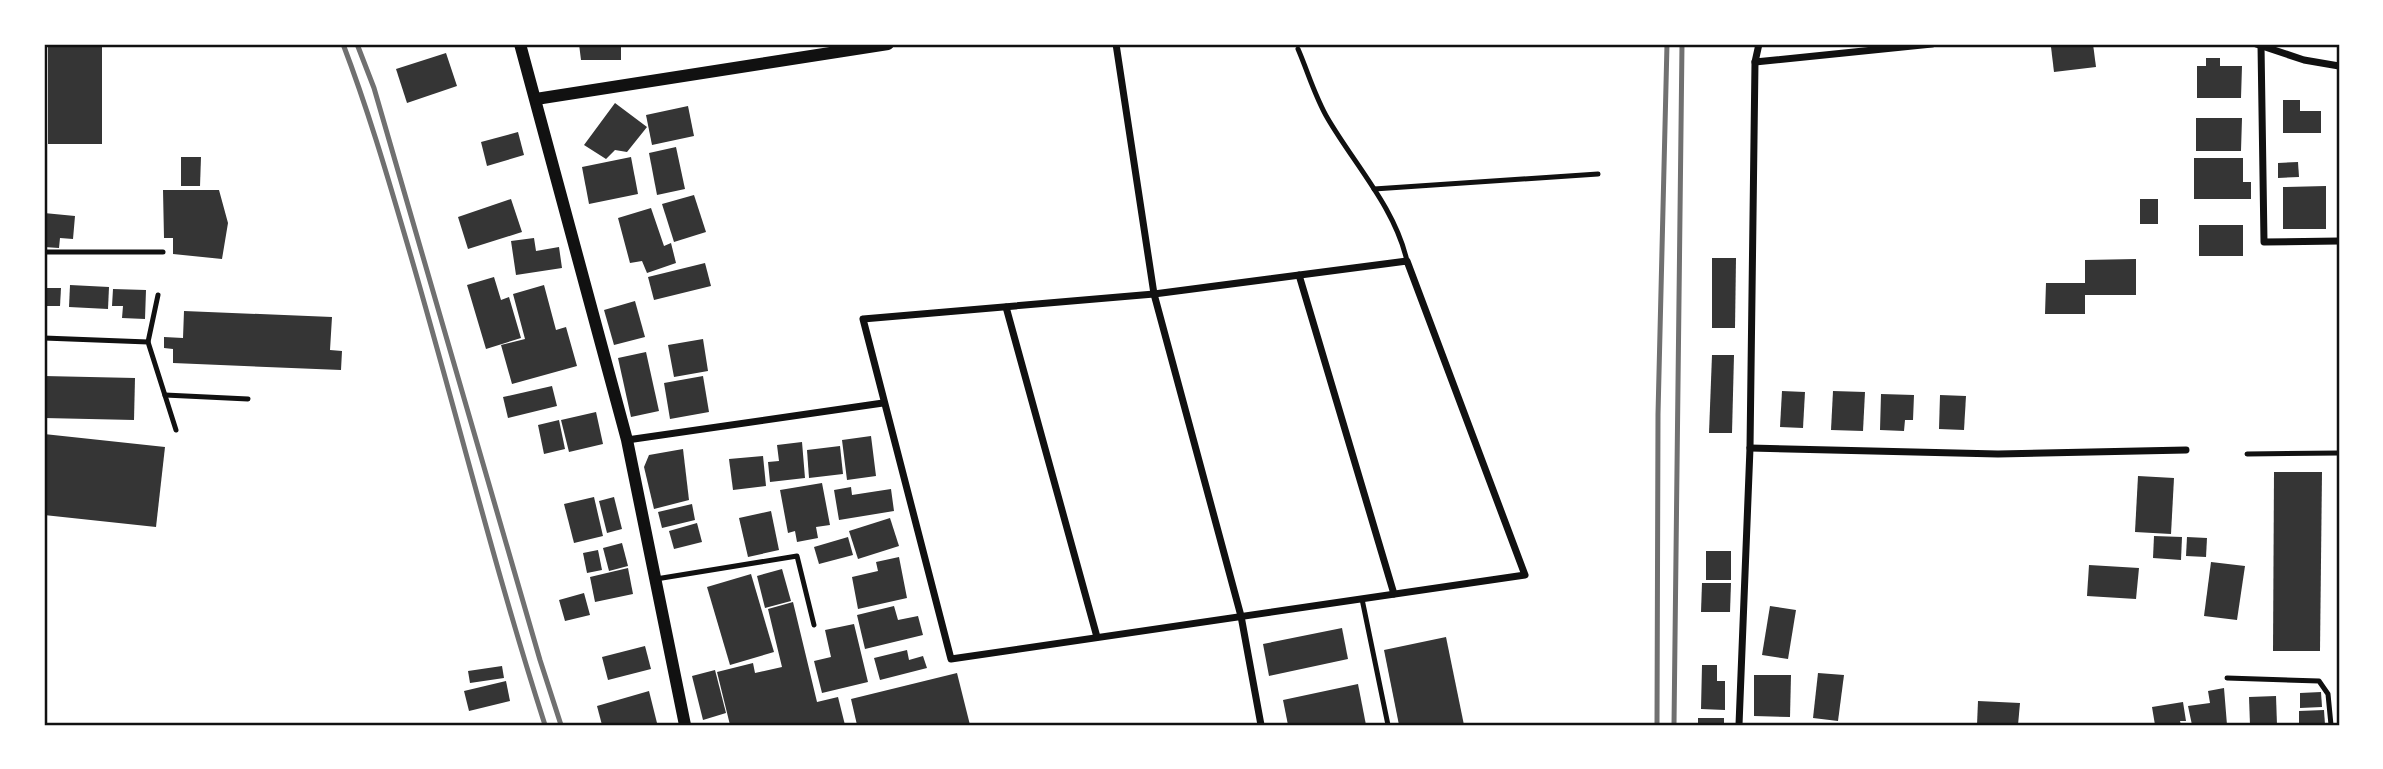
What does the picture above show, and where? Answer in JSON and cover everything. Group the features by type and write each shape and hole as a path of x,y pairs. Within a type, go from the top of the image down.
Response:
{"street":[{"path":"520,44 627,440 685,725"},
{"path":"536,99 888,44"},
{"path":"1116,44 1154,294 1241,616 1261,725"},
{"path":"1739,725 1750,448 1755,62 1759,44"},
{"path":"1755,62 1932,44"},
{"path":"2339,66 2304,60 2259,45 2264,242 2339,241"},
{"path":"1407,261 1525,575 951,659 863,319 1154,294 1407,261"},
{"path":"1299,275 1394,594"},
{"path":"1006,307 1097,638"},
{"path":"627,440 883,403"},
{"path":"1750,448 1998,454 2186,450"}],"lane":[{"path":"1298,49 1326,116 1374,189 1403,245 1407,261"},
{"path":"1374,189 1598,174"},
{"path":"44,252 163,253"},
{"path":"158,295 148,342 176,430"},
{"path":"44,338 148,342"},
{"path":"165,395 248,399"},
{"path":"2247,454 2339,453"},
{"path":"655,579 797,556 814,625"},
{"path":"1362,598 1388,725"},
{"path":"2227,678 2319,681 2328,694 2331,725"}],"building":[{"path":"48,44 102,44 102,144 48,144"},
{"path":"579,44 621,44 621,60 581,60"},
{"path":"2093,44 2096,67 2054,72 2051,47"},
{"path":"446,53 457,86 407,103 396,69"},
{"path":"2206,58 2220,58 2220,66 2242,66 2241,98 2197,98 2197,66 2206,66"},
{"path":"2283,100 2300,100 2300,111 2321,111 2321,133 2283,133"},
{"path":"615,103 647,127 627,152 615,150 606,159 584,145"},
{"path":"688,106 694,136 652,145 646,115"},
{"path":"2196,118 2242,118 2241,151 2196,151"},
{"path":"518,132 524,155 487,166 481,142"},
{"path":"676,147 685,189 657,195 649,153"},
{"path":"181,157 201,157 200,186 181,186"},
{"path":"631,157 638,194 589,204 582,167"},
{"path":"2194,158 2243,158 2243,182 2251,182 2251,199 2194,199"},
{"path":"2298,162 2299,177 2278,178 2278,163"},
{"path":"2326,186 2326,229 2283,229 2283,187"},
{"path":"163,190 219,190 228,223 222,259 173,254 173,238 164,238"},
{"path":"694,195 706,232 674,242 662,204"},
{"path":"511,199 522,232 468,249 458,217"},
{"path":"2140,199 2158,199 2158,224 2140,224"},
{"path":"651,208 664,246 671,243 676,263 647,273 642,261 630,263 618,218"},
{"path":"44,213 75,216 73,239 60,238 59,248 44,247"},
{"path":"2199,225 2243,225 2243,256 2199,256"},
{"path":"534,238 536,251 559,247 562,268 516,275 511,241"},
{"path":"1712,258 1736,258 1735,328 1712,328"},
{"path":"2136,259 2136,295 2085,295 2085,314 2045,314 2046,283 2085,283 2085,260"},
{"path":"705,263 711,286 654,300 648,277"},
{"path":"494,277 501,300 509,297 521,338 486,349 467,285"},
{"path":"70,285 109,287 108,309 69,307"},
{"path":"544,285 556,330 566,327 577,366 512,384 501,345 525,339 513,294"},
{"path":"44,288 61,288 60,306 44,306"},
{"path":"113,289 146,290 145,319 122,318 123,306 112,306"},
{"path":"635,301 645,337 614,345 604,310"},
{"path":"184,311 332,317 330,350 342,351 341,370 173,363 173,349 164,348 164,337 183,338"},
{"path":"703,339 708,371 674,377 668,345"},
{"path":"646,352 659,411 631,417 618,358"},
{"path":"1712,355 1734,355 1732,433 1709,433"},
{"path":"44,376 135,378 134,420 44,418"},
{"path":"703,376 709,412 670,419 664,383"},
{"path":"552,386 557,406 508,418 503,397"},
{"path":"1782,391 1805,392 1803,428 1780,427"},
{"path":"1833,391 1865,392 1863,431 1831,430"},
{"path":"1881,394 1914,395 1913,420 1905,420 1904,431 1880,430"},
{"path":"1940,395 1966,396 1964,430 1939,429"},
{"path":"596,412 603,444 569,452 561,420"},
{"path":"559,420 565,449 544,454 538,425"},
{"path":"44,434 165,447 156,527 44,515"},
{"path":"871,436 876,476 847,480 842,440"},
{"path":"802,442 805,478 770,482 768,462 779,461 777,445"},
{"path":"840,446 843,474 809,478 807,450"},
{"path":"683,449 689,500 654,509 644,467 649,455"},
{"path":"763,456 766,486 733,490 729,459"},
{"path":"2274,472 2322,472 2320,651 2273,651"},
{"path":"2138,476 2174,478 2171,534 2135,532"},
{"path":"822,483 830,525 816,527 818,538 797,542 795,531 788,533 780,490"},
{"path":"851,487 852,495 891,489 894,511 839,520 834,490"},
{"path":"594,497 603,536 574,543 564,504"},
{"path":"614,497 622,529 607,533 599,501"},
{"path":"692,504 695,520 662,528 658,512"},
{"path":"771,511 779,550 748,557 739,518"},
{"path":"890,518 899,546 858,559 849,531"},
{"path":"697,523 702,542 674,549 669,531"},
{"path":"2154,536 2182,537 2181,560 2153,558"},
{"path":"848,537 853,555 819,564 814,547"},
{"path":"2187,537 2207,538 2206,557 2186,556"},
{"path":"622,543 628,566 609,571 603,548"},
{"path":"598,550 602,570 587,573 583,553"},
{"path":"1706,551 1731,551 1731,580 1706,580"},
{"path":"899,557 907,598 858,609 852,577 878,571 876,562"},
{"path":"2211,562 2245,566 2237,620 2204,616"},
{"path":"2089,565 2139,568 2136,599 2087,596"},
{"path":"628,568 633,594 595,602 590,577"},
{"path":"782,569 791,601 765,608 757,576"},
{"path":"751,574 774,652 730,665 707,587"},
{"path":"1702,583 1731,583 1730,612 1701,612"},
{"path":"584,593 590,615 565,621 559,600"},
{"path":"793,602 817,702 838,697 845,725 730,725 717,672 753,663 755,673 782,667 768,609"},
{"path":"894,606 898,620 918,616 923,635 865,649 857,615"},
{"path":"1770,606 1796,610 1788,659 1762,655"},
{"path":"854,624 868,682 822,693 814,661 831,657 825,630"},
{"path":"1342,628 1348,659 1269,676 1263,644"},
{"path":"1446,637 1464,725 1399,725 1384,650"},
{"path":"645,646 651,669 608,680 602,657"},
{"path":"907,650 909,660 923,656 927,668 880,680 874,658"},
{"path":"1702,665 1717,665 1717,681 1725,681 1725,710 1701,709"},
{"path":"502,666 504,678 470,683 468,671"},
{"path":"715,670 726,713 703,720 692,676"},
{"path":"957,673 970,725 857,725 851,699"},
{"path":"1818,673 1844,675 1838,721 1813,718"},
{"path":"1754,675 1791,675 1790,717 1754,716"},
{"path":"506,681 510,701 469,711 464,691"},
{"path":"1358,684 1366,725 1288,725 1283,700"},
{"path":"2224,688 2227,725 2192,725 2188,706 2210,703 2208,691"},
{"path":"649,691 657,723 602,725 597,706"},
{"path":"2321,692 2322,707 2300,708 2300,693"},
{"path":"2276,696 2277,725 2250,725 2249,697"},
{"path":"1978,701 2020,703 2018,725 1977,725"},
{"path":"2183,702 2186,721 2180,721 2181,725 2155,725 2152,707"},
{"path":"2324,710 2325,725 2299,725 2299,711"},
{"path":"1698,718 1724,718 1724,725 1698,725"}],"railway":[{"path":"343,44 398,212 545,725"},
{"path":"357,44 374,88 561,725"},
{"path":"1657,725 1658,414 1667,44"},
{"path":"1674,725 1682,44"}]}
